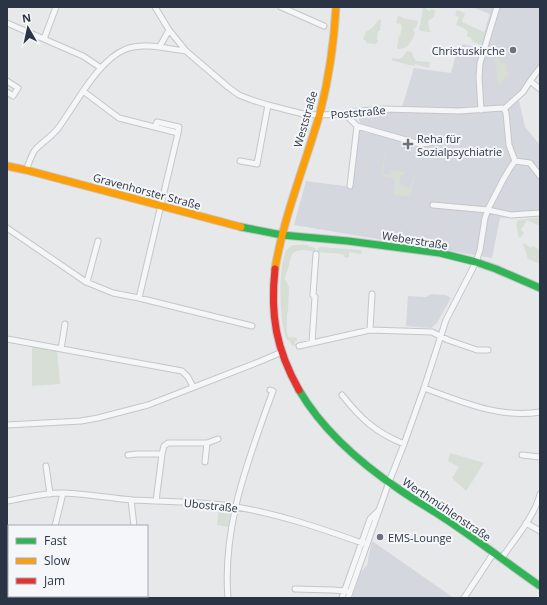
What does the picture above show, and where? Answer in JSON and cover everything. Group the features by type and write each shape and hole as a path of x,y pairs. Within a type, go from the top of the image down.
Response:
{"main road":[{"name":"Weststraße","path":"282,352 275,324 273,302 275,266 282,235 319,115 332,53 336,7"},
{"name":"Gravenhorster Straße","path":"7,166 237,226 282,235"},
{"name":"Weberstraße","path":"282,235 348,241 440,253 476,262 540,288"},
{"name":"Werthmühlenstraße","path":"282,352 298,390 316,415 348,450 389,482 442,517 540,586"}],"street":[{"path":"44,39 56,7"},
{"name":"Poststraße","path":"155,7 186,51 239,95 268,105 303,114 319,115 345,114 383,109 459,111 502,108 505,111"},
{"path":"281,7 324,26"},
{"path":"481,110 479,77 480,63 497,7"},
{"path":"7,23 83,56 101,68"},
{"path":"160,46 170,30"},
{"path":"26,170 34,151 58,128 83,91 101,68 115,55 127,49 139,47 160,46 186,51"},
{"path":"515,161 509,145 505,111 523,92 540,68"},
{"path":"7,81 18,88 13,96 7,92"},
{"path":"530,81 540,89"},
{"path":"83,91 119,118 178,133 139,298"},
{"path":"240,161 257,164 268,105"},
{"path":"345,114 358,126 420,144 430,143"},
{"path":"350,186 358,126"},
{"path":"515,161 530,163 540,176"},
{"path":"342,598 347,591 364,543 404,444 446,320 476,262 488,210 503,180 515,161"},
{"path":"433,205 488,210 511,215 540,213"},
{"path":"7,228 87,282 113,293 252,326"},
{"path":"87,282 98,241"},
{"path":"312,343 316,254"},
{"path":"370,330 372,294"},
{"path":"61,349 66,324"},
{"path":"299,346 370,330 432,332 448,340 477,350 488,350"},
{"path":"7,339 182,371 188,377 193,387"},
{"path":"7,425 80,421 98,418 148,405 282,352"},
{"path":"424,388 484,408 513,413 540,412"},
{"path":"228,598 227,566 230,537 236,507 252,449 273,391 270,390"},
{"path":"342,395 365,421 386,436 404,444"},
{"path":"156,501 164,446 168,443 207,443 218,440"},
{"path":"205,462 207,443"},
{"path":"128,455 162,454"},
{"path":"522,455 540,457"},
{"path":"46,466 50,494"},
{"path":"56,525 63,493"},
{"name":"Ubostraße","path":"7,501 63,493 131,500 197,502 236,507 275,515 311,525 364,543"},
{"path":"501,559 522,530 538,501 540,494"},
{"path":"131,500 134,525"},
{"path":"526,522 540,531"},
{"name":"Werthmühlenstraße","path":"464,598 494,554"},
{"path":"296,588 347,591"},
{"path":"347,591 348,598"}],"shaded area":[{"path":"423,7 426,7 429,11 432,8 435,10 434,17 428,21 431,32 421,31 419,29"},
{"path":"472,7 540,7 540,67 518,96 525,127 540,145 540,216 500,218 492,258 294,225 306,181 352,187 360,123 356,109 402,107 414,68 451,73 456,54 457,55 463,44 479,48 490,14"},
{"path":"457,10 465,13 462,22 484,32 480,45 472,41 471,38 467,36 468,33 465,29 456,25 459,17 455,15"},
{"path":"398,16 418,21 416,28 414,28 413,31 415,32 410,43 405,48 398,49 399,36 402,27 401,24 396,23"},
{"path":"381,19 377,43 366,43 363,39 366,32 374,26 378,20"},
{"path":"407,51 412,52 416,61 430,62 429,68 391,60 393,58 402,58"},
{"path":"496,58 500,62 506,63 506,68 509,74 498,86 495,63"},
{"path":"385,153 383,174 390,175 391,170 404,172 404,175 401,175 399,184 403,186 410,187 416,163 412,192 408,196 394,195 394,178 381,176"},
{"path":"540,217 540,226 527,220 521,230 524,233 519,238 517,226 518,220"},
{"path":"524,243 531,248 533,246 540,250 540,264 528,259 523,244"},
{"path":"293,245 307,245 316,249 316,252 300,250 294,252 286,273 285,279 289,287 286,327 288,337 297,338 295,344 299,344 298,346 293,346 290,341 287,340 284,332 280,296 283,259 288,248"},
{"path":"318,248 361,250 362,253 349,252 349,257 346,258 343,254 317,252"},
{"path":"431,294 446,295 451,298 437,323 431,328 406,326 408,296 426,297"},
{"path":"32,346 57,350 60,384 32,386"},
{"path":"450,453 484,463 466,491 452,478 459,467 448,461"},
{"path":"219,508 231,511 228,527 217,525"},
{"path":"372,541 454,598 352,598 361,572 367,565"}],"traffic: fast":[{"path":"241,227 282,235 348,241 440,253 476,262 540,288"},
{"path":"299,390 319,419 331,433 371,469 385,480 466,533 540,586"}],"traffic: slow":[{"path":"275,269 289,210 320,113 331,60 336,7"},
{"path":"7,166 241,227"}],"traffic: jam":[{"path":"275,269 273,302 276,331 285,360 299,390"}],"place":[{"name":"Christuskirche","path":"513,50"},
{"name":"Reha für Sozialpsychiatrie","path":"408,144"},
{"name":"EMS-Lounge","path":"380,537"}]}
